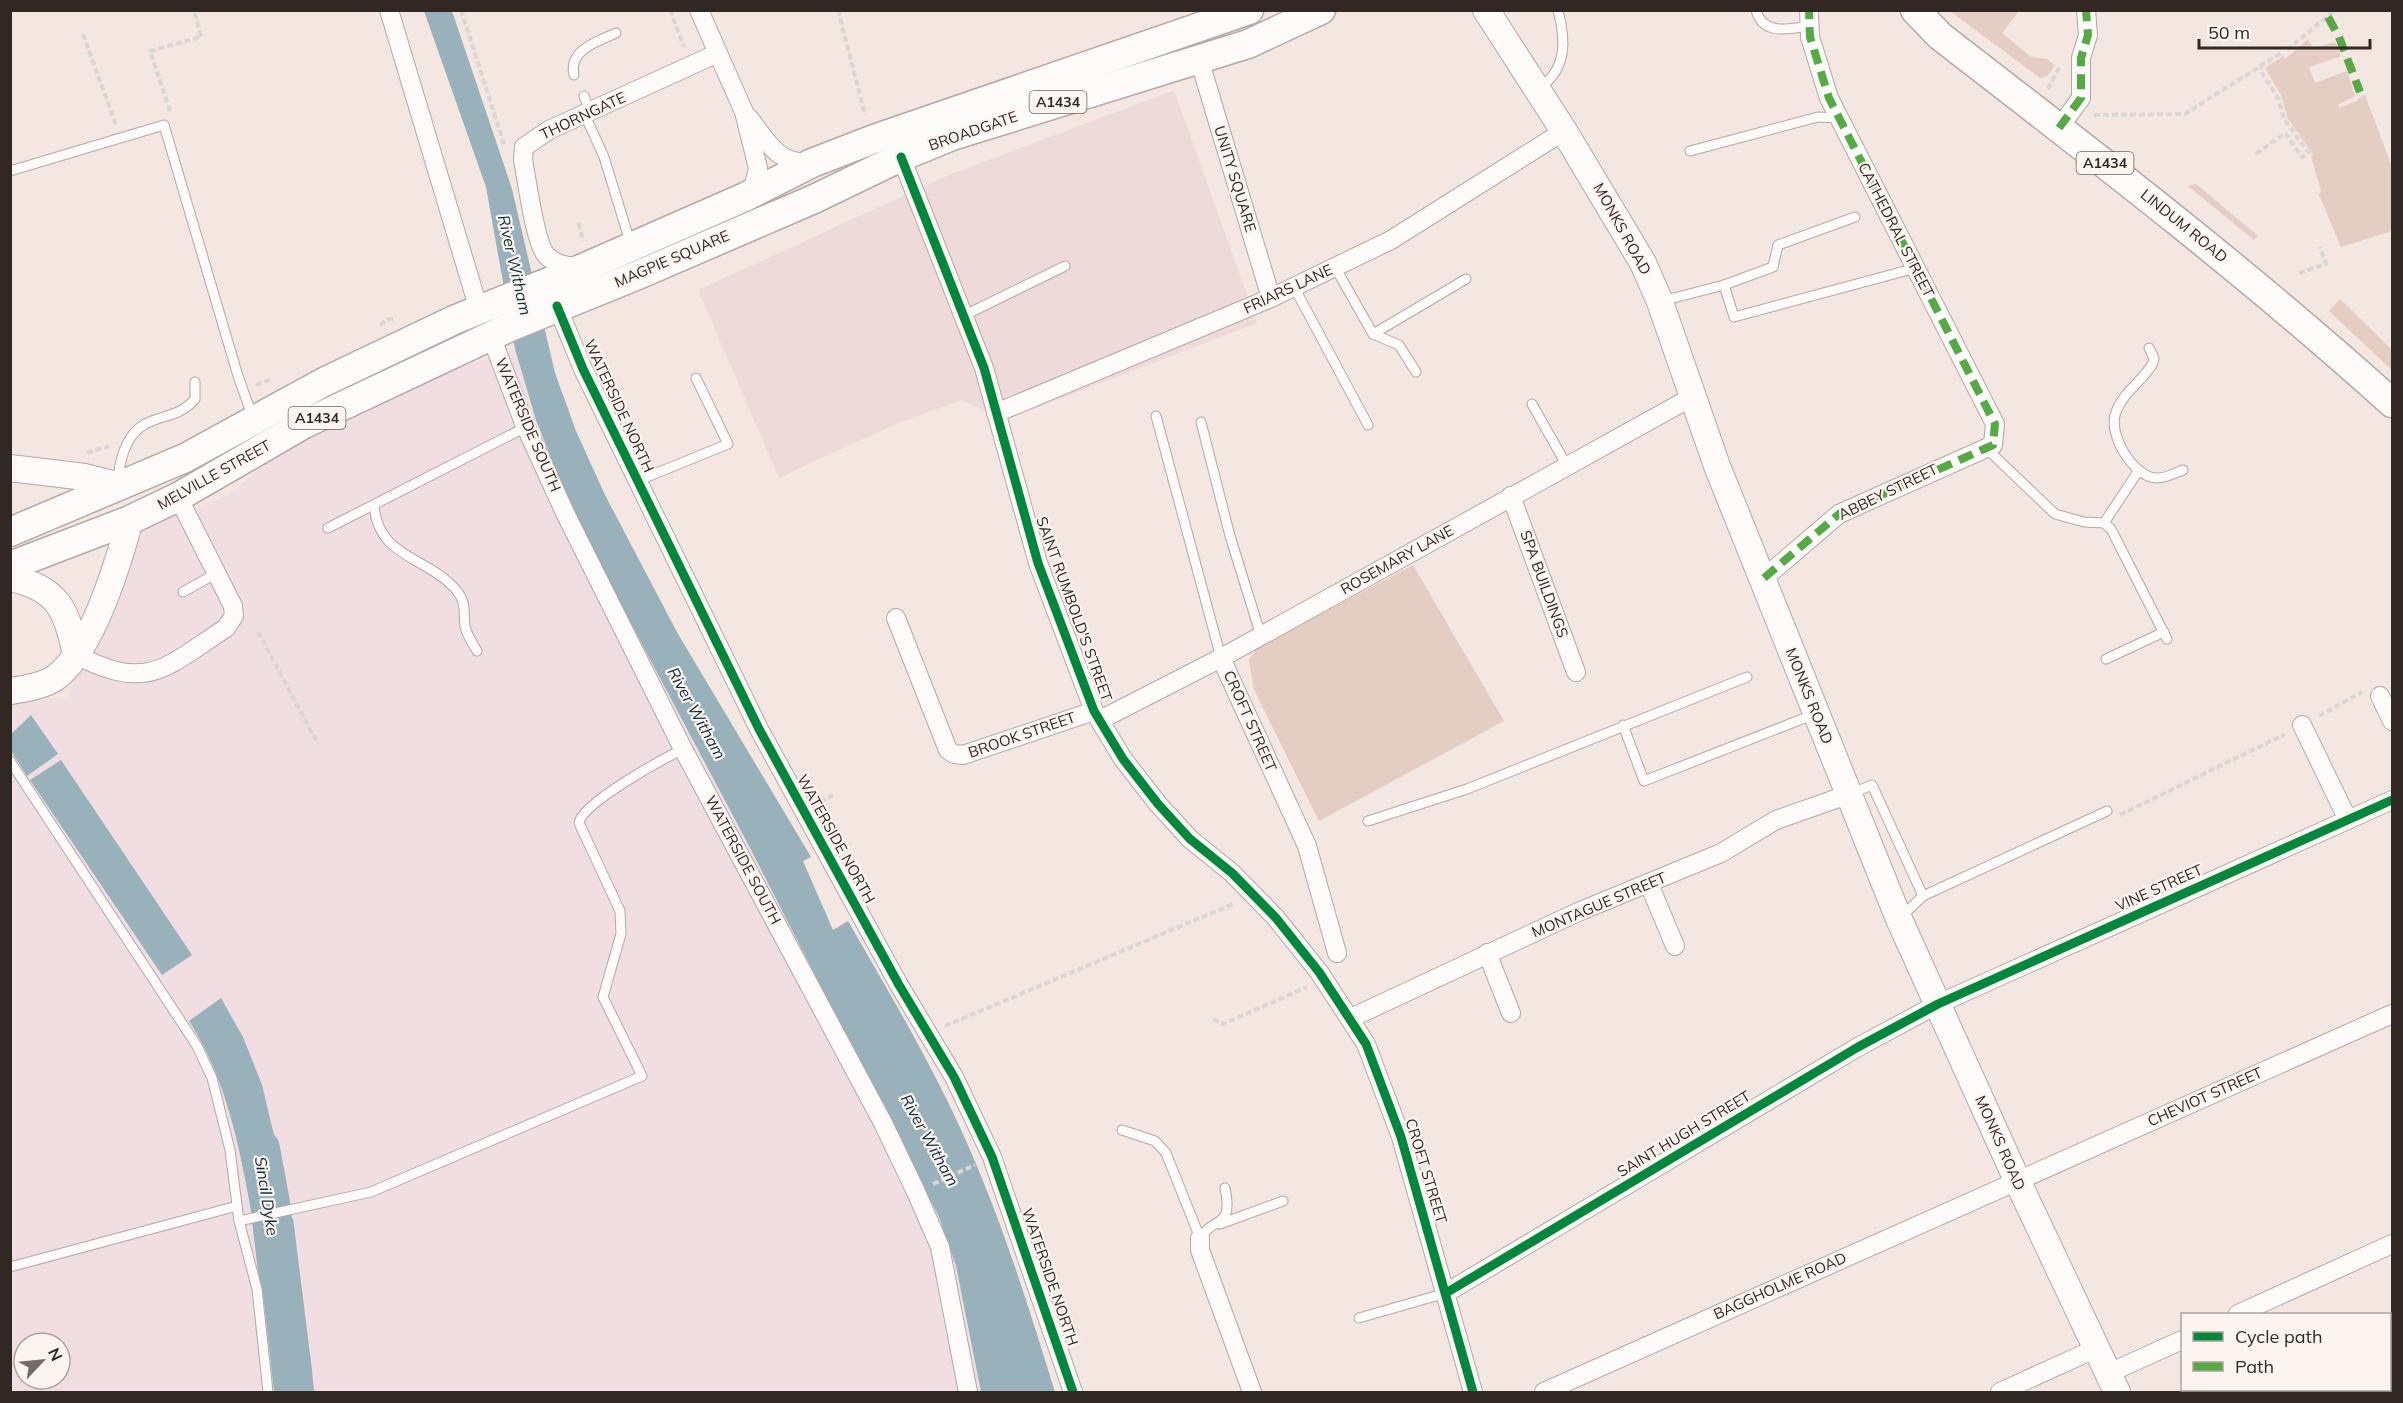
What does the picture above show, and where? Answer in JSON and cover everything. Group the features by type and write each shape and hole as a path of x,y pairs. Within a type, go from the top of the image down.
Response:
{"main road":[{"name":"BROADGATE","path":"786,176 812,163 874,140 1249,10"},
{"name":"BROADGATE","path":"799,205 952,136 1248,44 1321,10"},
{"name":"MONKS ROAD","path":"1486,10 1636,248 1660,302 1692,397 1847,795 1899,919 2017,1180 2113,1383"},
{"name":"LINDUM ROAD","path":"1915,10 1940,36 2185,225 2295,316 2392,403"},
{"name":"MAGPIE SQUARE","path":"547,300 583,255 632,247 786,176"},
{"name":"MAGPIE SQUARE","path":"547,300 638,274 799,205"},
{"name":"A1434","path":"495,319 547,300"},
{"name":"MELVILLE STREET","path":"10,532 185,458 324,382 495,319"},
{"name":"MELVILLE STREET","path":"10,566 130,520 178,497 304,424 495,319"},
{"path":"10,468 86,477 117,485"},
{"path":"10,690 38,686 54,679 76,655 100,609 130,520"},
{"path":"10,578 46,591 56,599 70,625 76,655"}],"street":[{"name":"WATERSIDE SOUTH","path":"389,10 495,319 526,427 566,514 684,749 883,1123 920,1201 940,1247 968,1392"},
{"path":"699,10 716,54 744,112 758,168 752,193"},
{"path":"2066,133 2080,98 2081,58 2088,35 2086,10"},
{"name":"CATHEDRAL STREET","path":"1809,18 1810,37 1819,68 1839,118 1995,424 1989,446"},
{"name":"THORNGATE","path":"583,255 559,264 543,252 523,160 524,147 586,107 716,54"},
{"name":"UNITY SQUARE","path":"1199,59 1271,298"},
{"path":"744,112 783,159 793,163 812,163"},
{"name":"FRIARS LANE","path":"996,413 1271,298 1391,240 1564,131"},
{"name":"SAINT RUMBOLD'S STREET","path":"901,158 984,368 1038,563 1097,715 1124,759 1158,804 1191,839 1232,873 1276,918 1322,976"},
{"name":"WATERSIDE NORTH","path":"547,300 759,729 899,985 954,1077 992,1157 1073,1392"},
{"name":"ROSEMARY LANE","path":"1097,715 1221,658 1692,397"},
{"name":"ABBEY STREET","path":"1764,578 1839,514 1989,446"},
{"name":"SPA BUILDINGS","path":"1511,496 1576,672"},
{"path":"76,655 105,670 129,674 158,672 232,622 233,606 178,497"},
{"name":"BROOK STREET","path":"896,618 948,750 954,754 963,755 1097,715"},
{"name":"CROFT STREET","path":"1221,658 1307,846 1337,953"},
{"path":"2372,693 2392,721"},
{"path":"2302,725 2348,820"},
{"name":"MONTAGUE STREET","path":"1351,1018 1578,912 1721,853 1776,820 1847,795"},
{"name":"VINE STREET","path":"1938,1004 2392,800"},
{"path":"1649,884 1675,946"},
{"path":"1487,953 1511,1013"},
{"name":"CROFT STREET","path":"1322,976 1351,1018 1379,1071 1401,1137 1473,1392"},
{"name":"SAINT HUGH STREET","path":"1446,1293 1858,1047 1938,1004"},
{"name":"CHEVIOT STREET","path":"2017,1180 2392,1014"},
{"name":"BAGGHOLME ROAD","path":"1544,1392 2017,1180"},
{"path":"1200,1238 1200,1250 1252,1392"},
{"path":"2240,1313 2392,1244"},
{"path":"2113,1383 2181,1341"},
{"path":"2000,1392 2097,1348"}],"lane":[{"path":"1538,90 1551,81 1563,58 1565,37 1558,10"},
{"path":"1756,10 1759,21 1767,27 1781,30 1809,18"},
{"path":"574,75 574,60 580,52 616,33"},
{"path":"586,107 632,247"},
{"path":"1690,151 1818,117 1839,118"},
{"path":"10,171 121,140 164,125 243,391 254,420"},
{"path":"1660,302 1724,285 1773,267 1778,245 1855,217"},
{"path":"964,315 1065,266"},
{"path":"1335,267 1373,334 1399,345 1416,372"},
{"path":"1724,285 1734,317 1916,268"},
{"path":"1373,334 1466,279"},
{"path":"1294,287 1368,425"},
{"path":"2149,348 2154,358 2153,363 2128,392 2115,413 2114,421 2122,447 2146,476 2158,479 2183,470"},
{"path":"637,481 728,444 696,378"},
{"path":"117,485 125,445 143,425 184,411 195,399 195,382"},
{"path":"1532,404 1567,466"},
{"path":"1156,416 1221,658"},
{"path":"1201,422 1230,536 1261,636"},
{"path":"328,528 526,427"},
{"path":"1989,446 2055,514 2084,522 2104,523 2115,536 2166,636 2106,659"},
{"path":"2104,523 2139,470"},
{"path":"374,505 375,522 383,538 458,592 466,608 465,627 477,651"},
{"path":"183,592 215,574"},
{"path":"1368,821 1467,789 1747,677"},
{"path":"1623,725 1644,781 1816,714"},
{"path":"239,1221 371,1192 642,1076 603,997 621,934 620,911 579,823 580,815 586,808 625,784 635,773 684,749"},
{"path":"10,761 197,1046 212,1078 228,1140 239,1221 257,1289 268,1392"},
{"path":"1847,795 1872,785 1923,896"},
{"path":"1899,919 1923,896 2107,811"},
{"path":"1122,1130 1155,1141 1166,1153 1200,1238"},
{"path":"1220,1224 1228,1206 1225,1188"},
{"path":"1200,1238 1204,1232 1220,1224 1282,1201"},
{"path":"10,1267 237,1206"},
{"path":"1359,1318 1446,1293"}],"path":[{"path":"150,51 201,37 194,10"},
{"path":"461,10 501,129"},
{"path":"838,10 866,121"},
{"path":"2287,50 2335,10"},
{"path":"84,34 121,140"},
{"path":"2066,133 2099,113 2156,113 2169,116 2185,114 2282,53"},
{"path":"2256,154 2285,134 2302,157 2309,153 2284,118 2278,98 2259,68"},
{"path":"579,223 583,255"},
{"path":"2299,273 2326,264 2320,246"},
{"path":"376,328 388,319 402,319"},
{"path":"243,391 278,377"},
{"path":"84,454 109,446 125,445"},
{"path":"258,632 318,744"},
{"path":"2302,725 2372,693"},
{"path":"938,1029 1253,895"},
{"path":"1213,1019 1223,1024 1322,976"},
{"path":"932,1185 975,1166"}],"shaded area":[{"path":"1950,11 2019,11 2002,33 2031,57 2047,59 2055,66 2047,76 2040,78"},
{"path":"2308,39 2313,48 2335,42 2341,56 2309,67 2315,83 2347,71 2355,96 2338,105 2339,108 2365,95 2392,167 2392,231 2341,247 2319,195 2321,190 2311,157 2313,154 2288,119 2281,95 2265,68 2283,56 2285,59"},
{"path":"1174,90 1257,323 1005,420 961,400 891,426 779,478 698,290 949,175"},
{"path":"2196,184 2258,236 2254,240 2188,186"},
{"path":"2340,299 2392,350 2392,370 2329,311"},
{"path":"515,349 536,420 573,514 749,846 939,1217 956,1266 981,1392 11,1392 11,701 67,697 137,534 156,521 227,496 303,432 408,385"},
{"path":"1413,565 1504,721 1319,821 1254,690 1249,660 1257,648"}],"water":[{"name":"River Witham","path":"424,11 452,11 512,189 555,373 576,431 605,495 678,634 811,857 803,861 833,930 848,921 911,1030 940,1086 967,1143 1004,1235 1055,1392 981,1392 956,1266 939,1217 749,846 573,514 536,420 515,349 486,187"},
{"path":"31,715 58,754 27,776 11,751 11,734"},
{"path":"61,760 192,955 162,975 30,780"},
{"path":"221,998 243,1037 262,1085 289,1198 251,1208 229,1111 212,1065 189,1021"},
{"path":"293,1218 314,1392 274,1392 256,1230"}],"waterway":[{"name":"Sincil Dyke","path":"260,1149 270,1203 279,1279"}],"marked path":[{"path":"1764,578 1839,514 1993,445 1995,424 1829,98 1810,37 1809,10"},
{"path":"2059,128 2081,98 2081,58 2088,35 2086,10"},
{"path":"2328,17 2339,37 2360,92"}],"cycle path":[{"path":"901,157 984,368 1038,563 1094,711 1123,759 1158,804 1190,839 1232,873 1276,918 1319,972 1366,1044 1401,1137 1473,1392"},
{"path":"557,306 583,369 759,729 899,985 954,1077 992,1157 1073,1392"},
{"path":"1446,1293 1858,1047 1938,1004 2392,800"}]}
